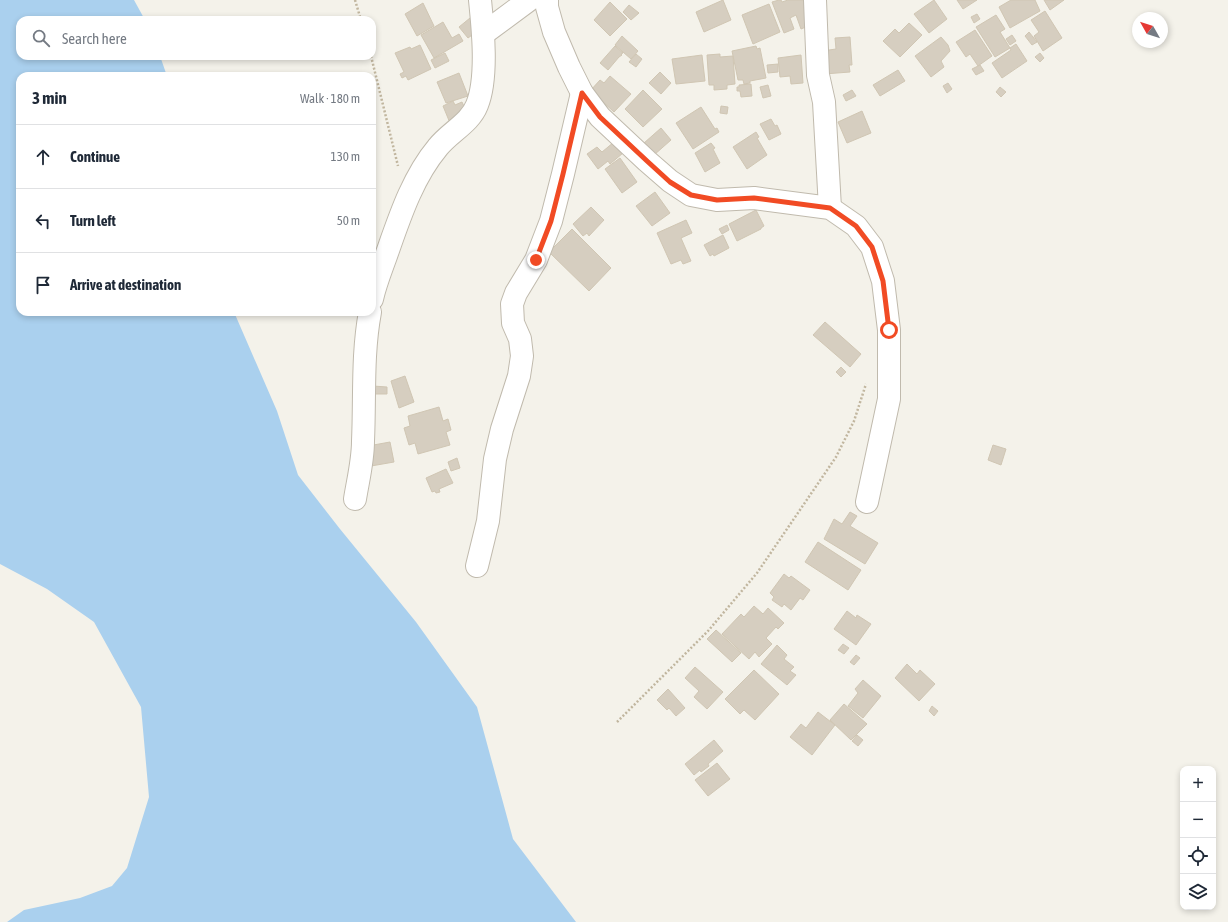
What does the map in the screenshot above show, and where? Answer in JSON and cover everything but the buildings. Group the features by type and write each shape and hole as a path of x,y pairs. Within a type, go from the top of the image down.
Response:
{"street":[{"path":"376,287 396,228 423,168 438,146 467,120 476,107 482,92 483,34 480,0"},
{"path":"483,34 528,0"},
{"path":"547,0 547,6 554,32 582,93 600,117 670,182 691,195 717,200 754,198 830,208 856,226 872,247 883,281 889,330 889,399 867,502"},
{"path":"815,0 818,75 824,102 830,208"},
{"path":"477,566 488,521 495,459 502,429 519,376 522,356 520,339 513,322 512,304 516,293 536,260 551,221 582,93"},
{"path":"355,499 363,443 364,367 369,316"}],"path":[{"path":"355,0 360,16"},
{"path":"372,60 375,72"},
{"path":"376,77 398,167"},
{"path":"617,722 708,631 758,573 836,457 854,421 867,381"}],"water":[{"path":"0,0 134,0 143,16 16,16 16,60 161,60 166,72 16,72 16,316 236,316 277,411 298,475 416,622 477,707 513,839 576,922 7,922 24,910 80,898 112,886 127,868 149,797 141,707 94,622 47,589 0,564"}],"route":[{"path":"536,260 551,221 582,93 600,117 647,161 670,182 691,195 717,200 754,198 830,208 856,226 872,247 883,281 889,330"}]}
